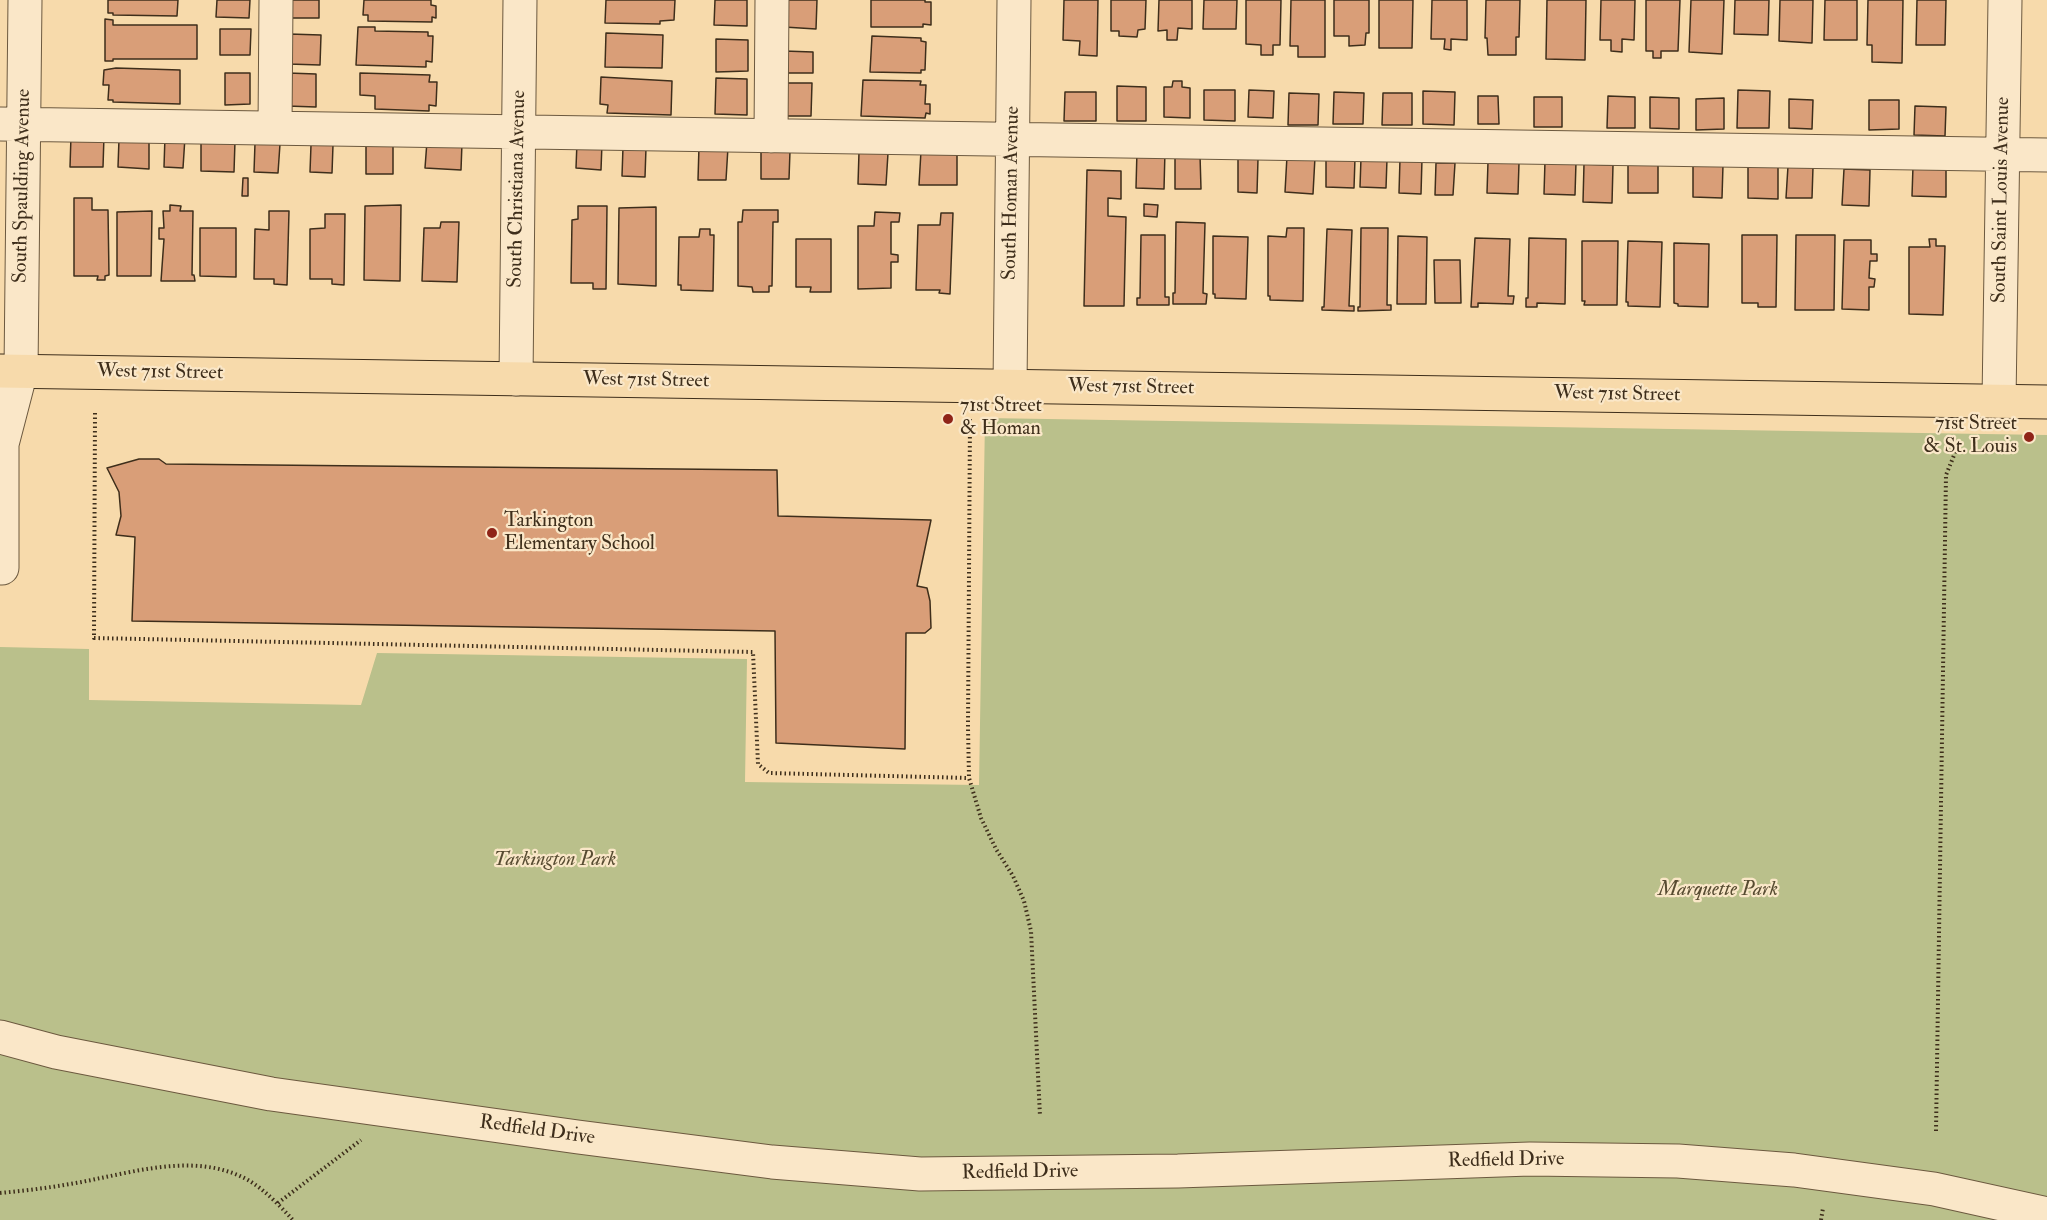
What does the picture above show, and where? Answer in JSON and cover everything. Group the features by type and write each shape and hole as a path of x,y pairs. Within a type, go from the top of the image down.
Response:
{"main road":[{"name":"West 71st Street","path":"10,371 2047,402"}],"street":[{"name":"South Spaulding Avenue","path":"2,568 2,444 10,371 11,124 25,0"},
{"path":"275,128 276,0"},
{"name":"South Christiana Avenue","path":"516,379 520,0"},
{"path":"771,136 772,0"},
{"name":"South Homan Avenue","path":"1010,387 1014,0"},
{"name":"South Saint Louis Avenue","path":"1999,401 2005,0"},
{"path":"11,124 2047,155"},
{"name":"Redfield Drive","path":"0,1037 56,1052 271,1094 772,1162 920,1174 1178,1171 1530,1159 1678,1161 1794,1170 1934,1189 2047,1214"}],"path":[{"path":"970,412 969,778 981,818 1024,901 1031,931 1040,1116"},
{"path":"95,413 94,638 753,652 758,764 769,773 969,778"},
{"path":"1936,1131 1946,475 1957,448"},
{"path":"278,1203 398,1112"},
{"path":"0,1193 32,1190 138,1169 182,1166 225,1170 249,1180 278,1203 292,1220"}],"green space":[{"name":"Marquette Park","path":"985,418 2047,435 2047,1220 0,1220 0,647 89,649 89,700 361,705 377,653 747,659 745,782 979,785"}],"building":[{"path":"108,0 178,0 177,16 113,15 113,13 108,13"},
{"path":"217,0 250,0 249,18 216,17"},
{"path":"289,0 319,0 319,18 289,18"},
{"path":"364,0 431,0 431,5 436,6 436,18 432,17 432,22 368,21 368,15 363,15"},
{"path":"606,0 675,0 674,20 660,21 660,24 605,23"},
{"path":"715,0 747,0 747,26 714,25"},
{"path":"785,0 817,0 816,29 784,27"},
{"path":"871,0 931,2 931,25 871,27"},
{"path":"1064,0 1098,0 1097,56 1079,55 1080,41 1063,40"},
{"path":"1111,0 1146,0 1145,29 1138,30 1137,37 1119,36 1119,31 1111,31"},
{"path":"1159,0 1192,0 1192,29 1178,28 1177,40 1167,40 1167,30 1158,31"},
{"path":"1204,0 1237,0 1236,29 1203,29"},
{"path":"1246,0 1281,0 1280,45 1273,45 1273,55 1261,55 1261,45 1246,44"},
{"path":"1291,0 1325,0 1325,57 1298,57 1298,46 1290,46"},
{"path":"1334,0 1369,0 1369,33 1366,33 1365,45 1349,46 1349,36 1334,36"},
{"path":"1379,0 1413,0 1412,48 1379,48"},
{"path":"1432,0 1467,0 1467,40 1451,39 1451,50 1444,49 1445,39 1431,39"},
{"path":"1486,0 1520,0 1516,55 1488,55 1487,38 1485,38"},
{"path":"1547,0 1586,0 1585,60 1546,59"},
{"path":"1601,0 1635,0 1634,40 1622,39 1622,52 1611,51 1611,40 1600,40"},
{"path":"1646,0 1680,0 1678,51 1661,51 1661,58 1653,58 1653,51 1646,51"},
{"path":"1691,0 1724,0 1722,54 1689,52"},
{"path":"1735,0 1769,0 1768,35 1734,34"},
{"path":"1780,0 1813,0 1812,43 1779,41"},
{"path":"1825,0 1857,0 1857,40 1824,40"},
{"path":"1868,0 1903,0 1902,63 1872,62 1872,45 1867,45"},
{"path":"1917,0 1946,0 1945,45 1916,45"},
{"path":"105,19 113,20 113,25 197,25 197,59 113,59 113,61 105,61"},
{"path":"358,27 375,27 375,31 428,32 428,36 433,36 432,62 426,61 426,67 356,65"},
{"path":"220,29 251,29 250,55 220,55"},
{"path":"606,33 663,35 662,68 605,67"},
{"path":"289,34 321,35 320,65 288,64"},
{"path":"872,36 921,38 921,41 926,42 925,70 921,70 921,73 870,72"},
{"path":"716,39 748,40 748,71 716,72"},
{"path":"784,51 813,52 813,73 784,73"},
{"path":"116,68 180,70 180,104 108,100 109,85 103,85 104,70"},
{"path":"225,73 250,73 250,104 225,105"},
{"path":"288,73 316,74 316,107 287,106"},
{"path":"360,73 430,75 429,82 437,82 436,106 429,105 429,111 375,109 375,96 360,95"},
{"path":"601,77 672,81 671,115 607,113 608,105 600,104"},
{"path":"716,78 747,79 747,115 715,114"},
{"path":"863,80 921,81 920,85 926,85 925,104 930,104 930,114 926,113 925,118 861,116"},
{"path":"1173,81 1182,81 1182,87 1190,88 1190,118 1164,117 1164,87 1172,87"},
{"path":"784,83 812,83 811,116 784,116"},
{"path":"1117,86 1146,87 1146,121 1117,121"},
{"path":"1204,90 1235,90 1235,121 1204,120"},
{"path":"1249,90 1274,91 1273,118 1248,117"},
{"path":"1738,90 1770,91 1769,128 1737,128"},
{"path":"1423,91 1455,92 1454,125 1423,124"},
{"path":"1065,92 1096,92 1096,121 1064,121"},
{"path":"1334,92 1364,93 1363,124 1333,124"},
{"path":"1289,93 1319,94 1318,125 1288,125"},
{"path":"1383,93 1412,93 1412,125 1382,125"},
{"path":"1478,96 1498,96 1499,124 1478,124"},
{"path":"1608,96 1635,97 1635,128 1607,128"},
{"path":"1534,97 1562,97 1562,127 1534,127"},
{"path":"1650,97 1679,98 1679,129 1650,128"},
{"path":"1724,98 1724,129 1696,130 1696,99"},
{"path":"1789,99 1813,100 1812,129 1789,128"},
{"path":"1869,100 1899,100 1899,129 1869,130"},
{"path":"1915,106 1946,107 1945,136 1914,135"},
{"path":"71,136 104,136 103,167 70,167"},
{"path":"165,136 185,137 183,168 164,167"},
{"path":"119,139 149,139 149,169 118,167"},
{"path":"201,140 235,141 234,172 201,171"},
{"path":"427,141 462,143 461,170 425,168"},
{"path":"577,142 602,143 601,170 576,168"},
{"path":"255,143 280,144 278,173 254,172"},
{"path":"366,144 393,145 393,174 366,174"},
{"path":"311,145 333,145 332,173 310,172"},
{"path":"699,146 728,147 726,180 698,180"},
{"path":"623,147 646,148 645,177 622,176"},
{"path":"761,150 790,151 789,179 761,179"},
{"path":"1137,150 1165,151 1164,189 1136,188"},
{"path":"921,151 957,151 957,185 919,185"},
{"path":"859,152 888,153 886,185 858,184"},
{"path":"1175,155 1200,155 1201,189 1175,189"},
{"path":"1287,156 1315,157 1313,194 1285,192"},
{"path":"1238,158 1258,159 1257,193 1238,192"},
{"path":"1326,158 1355,158 1354,188 1326,187"},
{"path":"1361,158 1387,159 1386,188 1360,187"},
{"path":"1400,159 1422,159 1421,194 1399,193"},
{"path":"1628,160 1658,160 1658,193 1628,193"},
{"path":"1545,161 1576,162 1575,195 1544,194"},
{"path":"1488,162 1519,163 1518,194 1487,193"},
{"path":"1436,163 1455,163 1453,195 1435,195"},
{"path":"1584,164 1613,165 1612,203 1583,202"},
{"path":"1693,165 1723,165 1722,198 1693,197"},
{"path":"1748,166 1778,167 1778,199 1748,198"},
{"path":"1788,166 1813,167 1812,198 1786,198"},
{"path":"1913,166 1946,167 1946,197 1912,196"},
{"path":"1844,169 1870,170 1869,206 1842,205"},
{"path":"1087,170 1121,171 1121,199 1108,198 1108,216 1126,217 1124,306 1084,306"},
{"path":"243,178 248,178 248,196 242,196"},
{"path":"74,198 92,198 92,210 108,210 109,275 105,276 105,280 97,280 98,276 74,276"},
{"path":"1144,204 1158,205 1157,217 1144,216"},
{"path":"170,205 181,206 180,211 193,211 192,275 195,281 161,281 164,239 159,239 159,228 164,228 163,211 170,211"},
{"path":"401,205 400,281 364,280 365,206"},
{"path":"578,206 607,206 606,289 593,289 593,283 571,283 572,220 578,219"},
{"path":"656,207 656,286 618,284 619,208"},
{"path":"743,210 778,210 778,222 773,222 772,286 769,286 769,292 753,292 752,287 738,286 738,222 742,222"},
{"path":"152,211 151,276 117,276 117,212"},
{"path":"269,211 289,211 287,285 274,284 274,279 254,279 255,229 269,230"},
{"path":"875,212 900,213 899,222 891,222 891,254 898,255 898,262 891,262 891,288 858,289 858,226 874,226"},
{"path":"941,213 953,213 950,294 939,293 940,290 916,290 918,225 940,225"},
{"path":"325,214 345,214 344,285 332,284 332,279 310,279 310,229 325,228"},
{"path":"441,222 459,222 457,282 422,281 424,228 440,228"},
{"path":"1176,222 1205,223 1203,293 1207,294 1206,304 1173,304"},
{"path":"200,228 236,228 236,277 200,276"},
{"path":"1287,228 1304,228 1303,301 1270,300 1268,296 1268,236 1286,237"},
{"path":"1361,228 1388,228 1387,305 1391,305 1391,310 1358,311 1360,307"},
{"path":"700,229 710,229 710,235 714,235 713,291 681,290 681,285 678,285 679,237 699,237"},
{"path":"1327,229 1352,230 1349,306 1354,306 1354,311 1322,310 1324,307"},
{"path":"1141,235 1165,235 1165,297 1169,297 1169,305 1137,305 1137,298 1140,298"},
{"path":"1742,235 1777,235 1776,307 1758,307 1758,303 1742,303"},
{"path":"1796,235 1835,235 1834,310 1795,310"},
{"path":"1213,236 1248,237 1246,299 1215,298 1213,294"},
{"path":"1398,236 1427,237 1426,304 1397,304"},
{"path":"1475,238 1510,239 1508,296 1514,296 1513,304 1478,303 1478,307 1471,307"},
{"path":"1529,238 1566,239 1565,304 1537,303 1537,307 1526,307"},
{"path":"796,239 831,239 831,292 810,292 811,287 796,287"},
{"path":"1929,239 1936,239 1936,246 1945,246 1943,315 1909,314 1909,247 1930,247"},
{"path":"1844,240 1871,240 1871,254 1877,254 1877,261 1870,261 1869,278 1875,279 1874,287 1869,287 1869,310 1842,309"},
{"path":"1582,241 1618,241 1617,305 1584,305 1585,301 1582,301"},
{"path":"1628,241 1662,242 1660,307 1628,306 1626,302"},
{"path":"1674,243 1709,244 1708,307 1678,306 1674,303"},
{"path":"1434,260 1460,260 1461,303 1435,303"},
{"name":"Tarkington Elementary School","path":"139,459 159,459 166,464 777,470 778,516 931,520 917,586 927,588 931,628 925,633 906,633 905,749 776,743 775,631 132,621 135,537 116,535 121,516 119,492 107,468"}],"place":[{"name":"71st Street & Homan","path":"948,419"},
{"name":"71st Street & St. Louis","path":"2029,437"},
{"name":"Tarkington Elementary School","path":"492,533"}],"park label":[{"name":"Tarkington Park","path":"555,861"}]}
